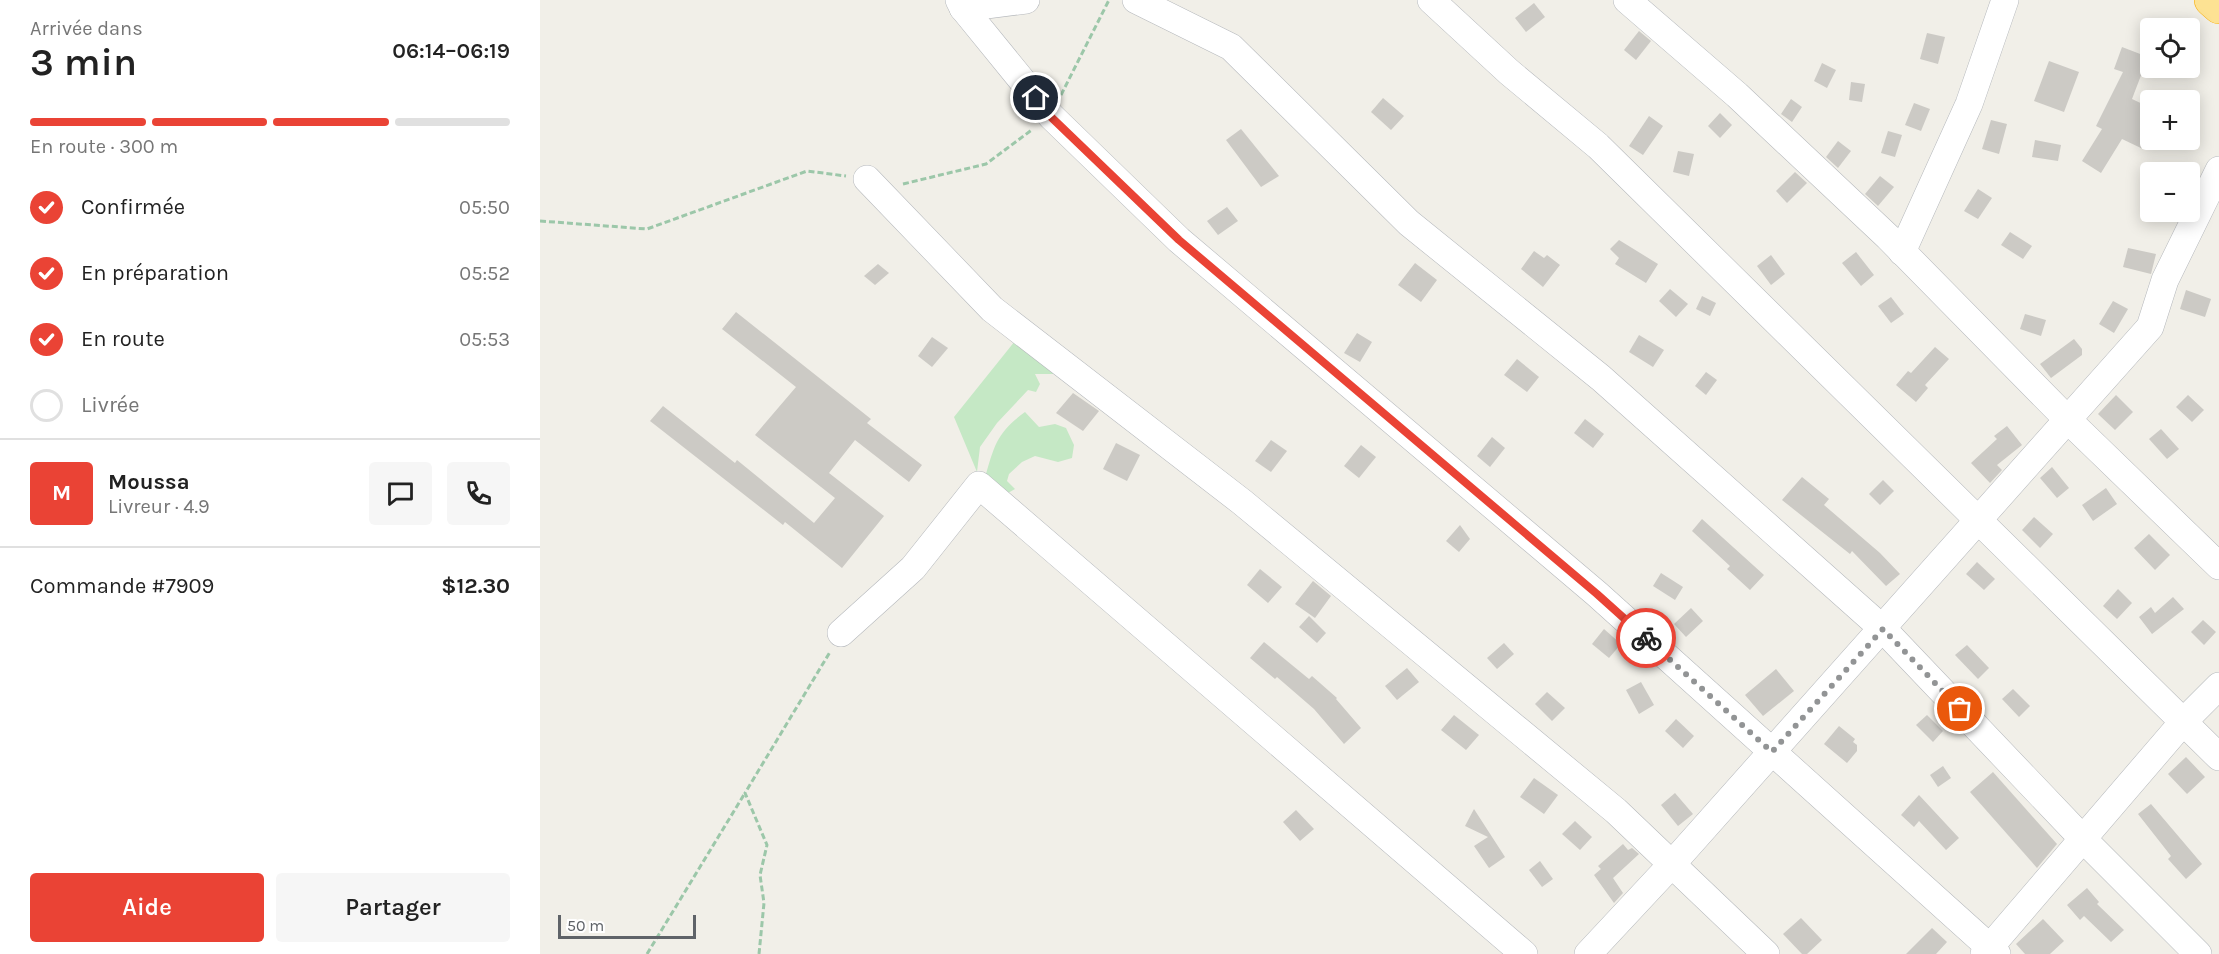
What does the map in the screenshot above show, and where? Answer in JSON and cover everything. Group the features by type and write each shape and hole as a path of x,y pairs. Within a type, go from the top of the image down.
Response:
{"highway":[{"path":"2211,0 2219,7"}],"street":[{"path":"961,4 1026,0"},
{"path":"1136,0 1231,47 1409,223 1601,378 1883,629 2083,839 2198,954"},
{"path":"1431,0 1509,72 1598,146 2219,757"},
{"path":"1627,0 1737,95 1902,252 2068,420 2219,566"},
{"path":"1902,252 1969,104 2005,0"},
{"path":"961,4 1050,116 1179,240 1597,594 1990,952 2083,839 2184,722 2219,686"},
{"path":"1588,954 1883,629 2150,327 2165,279 2219,170"},
{"path":"867,179 992,309 1242,502 1616,811 1766,954"},
{"path":"841,633 913,568 980,485 1524,954"}],"path":[{"path":"647,954 841,633"},
{"path":"745,793 767,845 760,875 764,903 759,954"}],"green space":[{"path":"1027,326 1062,374 1035,374 1040,384 1036,392 1028,390 997,423 980,447 977,472 954,417"},
{"path":"1025,412 1039,427 1055,424 1066,428 1074,445 1072,458 1058,462 1035,456 1022,462 1009,474 1007,481 1015,489 1008,493 986,474 992,454 1003,432"}],"building":[{"path":"1534,3 1545,17 1526,32 1515,18"},
{"path":"1639,31 1651,41 1636,60 1624,50"},
{"path":"1927,33 1945,37 1938,64 1920,59"},
{"path":"2122,47 2140,54 2140,78 2132,99 2140,103 2140,148 2122,139 2101,173 2082,161 2102,129 2096,126 2123,72 2114,69"},
{"path":"2049,61 2079,72 2064,112 2034,101"},
{"path":"1822,63 1836,70 1827,88 1814,81"},
{"path":"1851,82 1865,84 1862,102 1849,100"},
{"path":"1383,98 1404,116 1391,130 1371,112"},
{"path":"1791,99 1802,107 1792,122 1781,114"},
{"path":"1914,103 1930,109 1921,131 1905,125"},
{"path":"1720,113 1732,125 1720,138 1708,126"},
{"path":"1649,116 1663,126 1643,155 1629,146"},
{"path":"1991,120 2007,124 1999,154 1982,149"},
{"path":"1241,129 1279,176 1261,187 1226,140"},
{"path":"1888,131 1902,135 1895,157 1881,153"},
{"path":"2035,140 2061,145 2058,161 2032,157"},
{"path":"1838,141 1851,151 1838,168 1826,157"},
{"path":"1678,151 1694,154 1689,176 1673,172"},
{"path":"1795,172 1807,183 1787,203 1776,191"},
{"path":"1880,176 1894,187 1878,206 1865,194"},
{"path":"1978,189 1992,198 1978,219 1964,211"},
{"path":"1227,207 1238,221 1218,235 1207,221"},
{"path":"2010,232 2032,246 2023,259 2001,245"},
{"path":"1619,240 1658,264 1646,283 1615,264 1619,258 1610,249"},
{"path":"2128,248 2156,254 2151,274 2123,267"},
{"path":"1534,251 1544,258 1547,255 1560,265 1543,287 1521,269"},
{"path":"1856,252 1874,275 1861,286 1842,263"},
{"path":"1771,255 1785,274 1771,285 1757,266"},
{"path":"1415,263 1437,280 1421,302 1398,285"},
{"path":"878,264 889,273 875,285 864,276"},
{"path":"1670,289 1688,304 1676,317 1659,301"},
{"path":"2186,290 2211,299 2205,317 2180,309"},
{"path":"1702,296 1716,303 1710,316 1696,309"},
{"path":"1891,297 1904,314 1891,323 1878,306"},
{"path":"2113,301 2128,309 2114,333 2099,324"},
{"path":"736,312 871,419 867,423 922,465 909,482 855,440 829,473 884,516 842,568 785,522 783,525 650,421 663,406 735,463 737,460 814,523 835,498 755,435 796,387 722,329"},
{"path":"2025,314 2046,320 2041,336 2020,329"},
{"path":"1357,333 1372,342 1360,362 1344,353"},
{"path":"1639,335 1664,350 1653,367 1629,352"},
{"path":"932,337 948,348 932,367 918,356"},
{"path":"2074,339 2082,349 2082,355 2051,378 2040,364"},
{"path":"1935,347 1949,359 1925,385 1928,388 1916,402 1896,385 1908,371 1911,373"},
{"path":"1517,359 1539,377 1527,392 1504,375"},
{"path":"1706,372 1717,380 1706,395 1695,386"},
{"path":"1073,393 1099,411 1083,431 1056,413"},
{"path":"2116,395 2133,412 2115,430 2098,414"},
{"path":"2188,395 2204,410 2192,422 2176,407"},
{"path":"1585,419 1604,434 1593,448 1574,433"},
{"path":"2007,426 2022,445 1997,465 2002,470 1990,483 1971,463 1997,439 1994,436"},
{"path":"2161,429 2179,449 2167,459 2149,439"},
{"path":"1492,437 1505,448 1490,467 1477,456"},
{"path":"1271,440 1287,451 1271,472 1255,461"},
{"path":"1116,443 1140,455 1127,481 1103,469"},
{"path":"1361,445 1376,457 1359,478 1344,466"},
{"path":"2052,467 2069,488 2057,498 2040,478"},
{"path":"1802,477 1829,499 1824,505 1880,553 1900,574 1886,586 1852,551 1850,554 1782,500"},
{"path":"1883,480 1894,491 1880,505 1869,494"},
{"path":"2106,488 2117,504 2093,521 2082,505"},
{"path":"2034,517 2053,534 2040,548 2022,530"},
{"path":"1702,519 1764,575 1750,590 1727,569 1730,566 1692,531"},
{"path":"1460,525 1470,539 1459,552 1446,541"},
{"path":"2149,534 2170,555 2155,570 2134,548"},
{"path":"1977,562 1995,579 1984,590 1966,574"},
{"path":"1260,569 1282,587 1268,603 1247,585"},
{"path":"1661,573 1683,587 1675,600 1653,586"},
{"path":"1313,581 1331,596 1315,618 1295,604"},
{"path":"2118,589 2132,603 2117,619 2103,606"},
{"path":"2173,597 2184,609 2152,634 2139,617 2151,607 2155,613"},
{"path":"1691,608 1703,621 1686,637 1674,624"},
{"path":"1309,616 1326,633 1317,643 1299,627"},
{"path":"2203,620 2216,632 2204,645 2191,632"},
{"path":"1604,629 1621,644 1609,658 1592,644"},
{"path":"1264,642 1309,679 1312,676 1337,698 1361,728 1344,744 1314,709 1277,677 1275,679 1250,658"},
{"path":"1504,643 1514,654 1497,669 1487,658"},
{"path":"1967,645 1989,668 1978,679 1955,655"},
{"path":"1407,668 1419,682 1397,700 1385,686"},
{"path":"1776,669 1794,691 1763,716 1745,695"},
{"path":"1641,682 1654,705 1639,714 1626,690"},
{"path":"2013,689 2030,706 2019,717 2002,699"},
{"path":"1547,692 1565,708 1552,721 1535,704"},
{"path":"1454,715 1479,735 1466,750 1441,730"},
{"path":"1927,715 1943,731 1933,742 1916,725"},
{"path":"1676,719 1694,736 1683,748 1665,731"},
{"path":"1839,726 1855,739 1853,742 1857,745 1857,751 1847,763 1824,744"},
{"path":"2186,757 2205,777 2187,794 2168,774"},
{"path":"1943,766 1951,778 1938,787 1930,775"},
{"path":"1993,772 2057,844 2037,868 1970,792"},
{"path":"1534,778 1558,795 1544,814 1520,797"},
{"path":"1675,793 1693,814 1678,826 1661,805"},
{"path":"1919,795 1959,838 1946,850 1919,821 1914,827 1901,815"},
{"path":"2151,804 2202,864 2186,879 2168,859 2171,856 2138,814"},
{"path":"1474,809 1505,857 1489,868 1474,846 1488,837 1465,826"},
{"path":"1296,810 1314,829 1300,841 1283,822"},
{"path":"1575,821 1592,837 1580,850 1562,834"},
{"path":"1623,844 1628,850 1632,848 1639,854 1613,878 1623,893 1614,903 1594,875 1601,869 1598,866"},
{"path":"1540,861 1553,879 1542,887 1529,870"},
{"path":"2087,888 2099,902 2097,904 2124,930 2111,942 2084,916 2080,920 2067,905"},
{"path":"1801,918 1822,940 1807,954 1802,954 1783,934"},
{"path":"2043,919 2064,941 2050,954 2025,954 2016,944"},
{"path":"1932,928 1947,942 1936,954 1906,954"}],"way so far":[{"path":"1646,638 1772,752 1883,629 1960,709"}],"route":[{"path":"1036,98 1050,116 1179,240 1646,638"}]}
